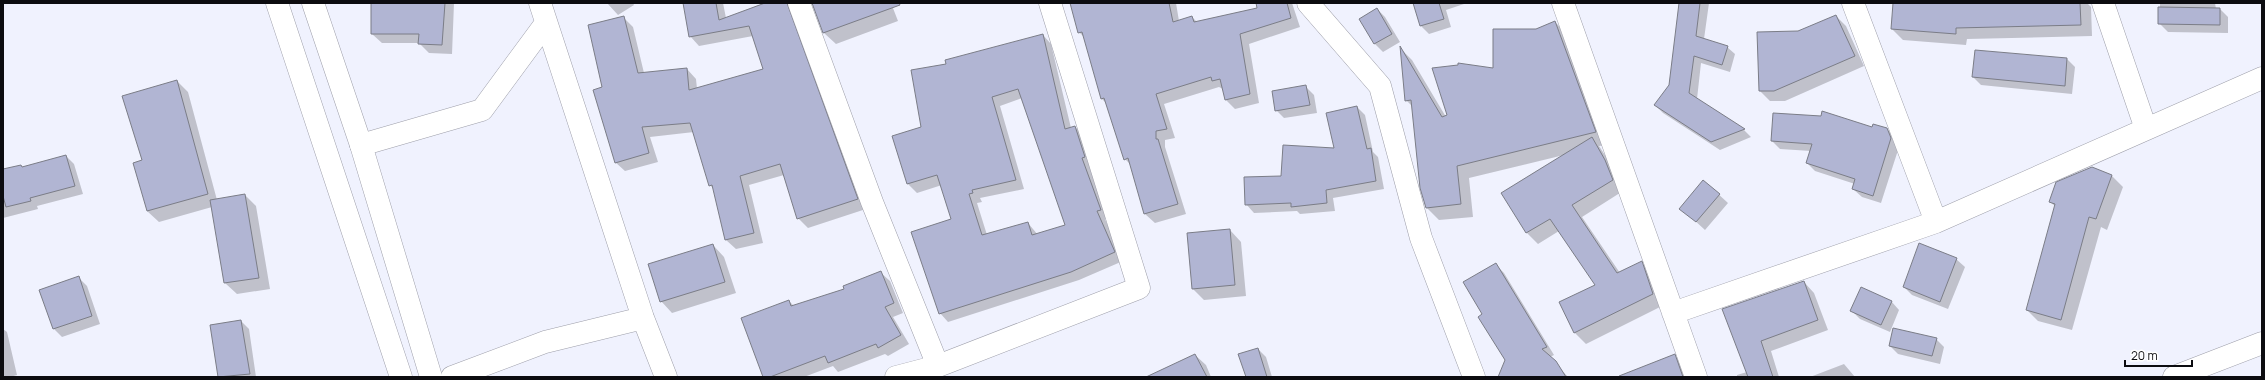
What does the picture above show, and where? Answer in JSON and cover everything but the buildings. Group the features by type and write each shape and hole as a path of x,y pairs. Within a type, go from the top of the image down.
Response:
{"street":[{"path":"277,3 401,377"},
{"path":"313,3 361,145 431,377"},
{"path":"799,3 872,202 938,366"},
{"path":"896,377 938,366 1139,288 1050,3"},
{"path":"1308,3 1380,86 1420,238 1474,377"},
{"path":"1563,3 1696,377"},
{"path":"1853,3 1936,222"},
{"path":"2103,3 2146,129"},
{"path":"361,145 482,110 543,13"},
{"path":"543,13 643,318 666,377"},
{"path":"1673,313 1936,222 2262,78"},
{"path":"452,377 545,342 643,318"},
{"path":"2174,377 2262,343"}]}
